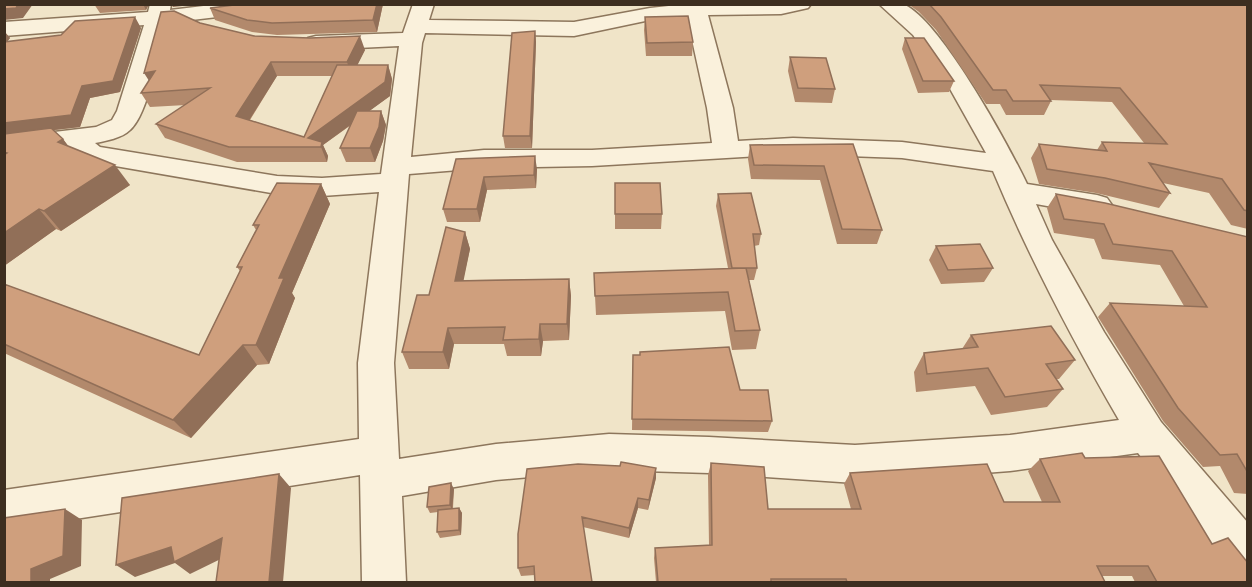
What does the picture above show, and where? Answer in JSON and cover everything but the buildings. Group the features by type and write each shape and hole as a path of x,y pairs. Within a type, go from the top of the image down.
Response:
{"street":[{"path":"4,29 160,11 184,14 278,4"},
{"path":"295,43 418,23 574,29 680,9 782,8 801,4"},
{"path":"887,8 921,30 961,87 1009,177 1037,240 1092,342 1147,434 1248,558"},
{"path":"680,9 720,108 726,151"},
{"path":"4,146 102,134 121,125 130,111 160,11"},
{"path":"184,14 220,32"},
{"path":"384,582 376,363 402,108 418,23"},
{"path":"72,137 92,154 277,185 322,186 484,159 592,158 793,146 836,146 932,152 1118,210"},
{"path":"4,510 380,468 496,462 609,452 709,455 855,464 1010,453 1147,434"}]}
